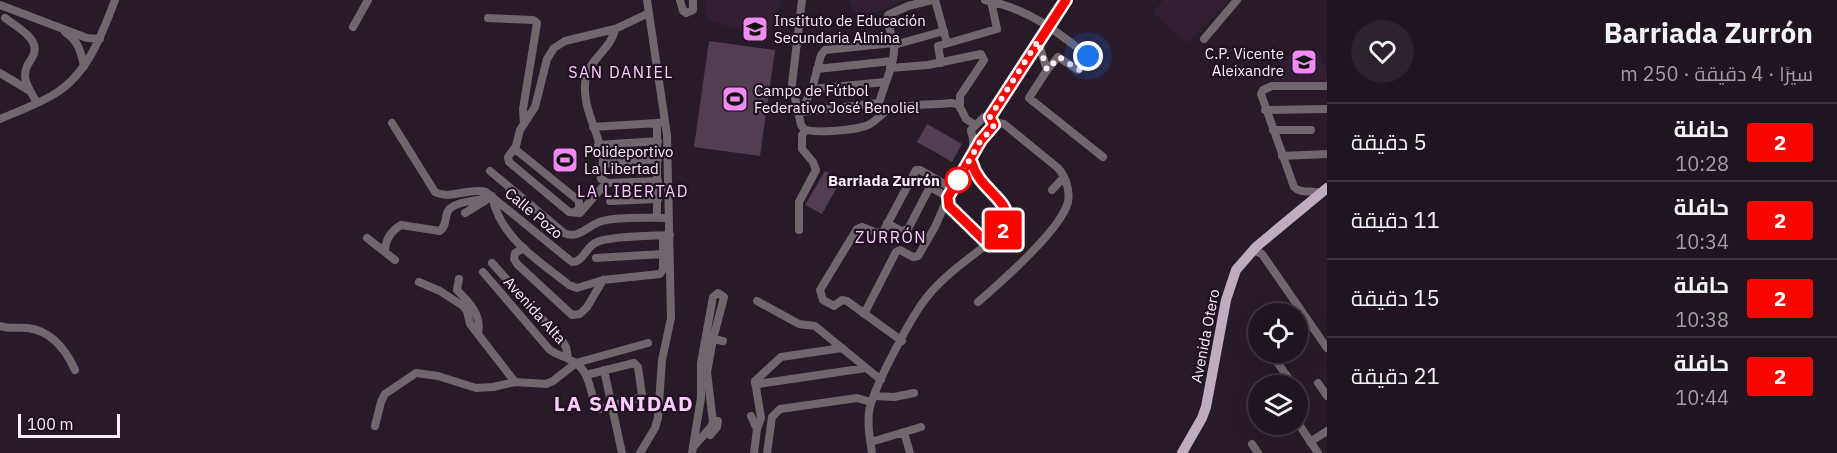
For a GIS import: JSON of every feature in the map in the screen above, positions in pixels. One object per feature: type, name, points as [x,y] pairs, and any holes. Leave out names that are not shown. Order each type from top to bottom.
[{"type":"main road","points":[[1261,257],[1264,240],[1324,191]]},
{"type":"main road","name":"Avenida Otero","points":[[1185,451],[1206,407],[1230,283],[1236,270],[1261,257]]},
{"type":"street","points":[[0,119],[37,103],[64,87],[84,66],[100,39],[115,0]]},
{"type":"street","points":[[353,27],[368,0]]},
{"type":"street","points":[[490,197],[505,229],[569,285],[583,287],[603,280],[660,274],[663,271],[663,254],[669,218],[647,0]]},
{"type":"street","points":[[680,0],[683,11],[686,13],[693,10],[693,0]]},
{"type":"street","points":[[802,0],[792,84],[802,127],[806,130],[862,127],[873,123],[892,109],[952,103],[959,105],[966,119],[975,125]]},
{"type":"street","points":[[881,115],[879,103],[891,64],[894,44],[888,15],[929,0],[944,31],[947,43]]},
{"type":"street","points":[[864,314],[896,252],[902,251],[916,257],[919,255],[971,156],[977,139],[993,128],[992,119],[1038,41],[1066,0]]},
{"type":"street","points":[[1204,39],[1238,0]]},
{"type":"street","points":[[988,1],[1018,10],[1049,25],[1088,56],[1089,59],[1078,70],[1058,57],[1029,98],[1103,157]]},
{"type":"street","points":[[941,63],[937,47],[996,29],[998,26],[988,1]]},
{"type":"street","points":[[0,5],[87,38],[100,39]]},
{"type":"street","points":[[649,13],[615,29],[565,41],[554,48],[547,60],[535,107],[520,130],[515,149],[508,157],[508,161],[565,210],[580,213],[607,183],[658,181]]},
{"type":"street","points":[[5,18],[23,31],[34,44],[34,54],[25,72],[26,81],[37,103]]},
{"type":"street","points":[[488,18],[533,20],[537,23],[523,109],[524,124]]},
{"type":"street","points":[[58,28],[76,43],[84,66]]},
{"type":"street","points":[[607,183],[601,177],[603,164],[586,101],[586,75],[612,39],[615,29]]},
{"type":"street","points":[[800,114],[812,89],[821,54],[829,48],[894,44],[944,31]]},
{"type":"street","points":[[1038,41],[1047,70]]},
{"type":"street","points":[[76,43],[93,50]]},
{"type":"street","points":[[817,69],[941,63],[978,53],[984,57],[983,64],[960,96],[961,109]]},
{"type":"street","points":[[0,73],[31,92]]},
{"type":"street","points":[[812,89],[885,82]]},
{"type":"street","points":[[1324,191],[1296,190],[1261,94],[1267,87],[1326,86]]},
{"type":"street","points":[[800,114],[879,103]]},
{"type":"street","points":[[1265,110],[1327,109]]},
{"type":"street","points":[[977,139],[971,130],[984,117],[1004,124],[1058,168],[1064,177],[1068,193],[1065,210],[1041,241],[1021,263],[978,302]]},
{"type":"street","name":"Calle Pozo","points":[[392,123],[435,192],[443,195],[479,191],[490,197],[572,262],[580,260],[596,242],[666,236]]},
{"type":"street","points":[[593,127],[661,123]]},
{"type":"street","points":[[657,218],[658,141],[661,123]]},
{"type":"street","points":[[799,230],[799,201],[816,170],[813,162],[802,149],[802,135],[806,130]]},
{"type":"street","points":[[1273,130],[1311,130]]},
{"type":"street","points":[[598,145],[658,141]]},
{"type":"street","points":[[515,149],[579,201],[579,208],[574,212]]},
{"type":"street","points":[[1282,156],[1327,154]]},
{"type":"street","points":[[872,453],[868,421],[872,399],[927,297],[952,272],[988,244],[1004,228],[1006,213],[1004,207],[978,178],[971,156]]},
{"type":"street","points":[[603,164],[658,159]]},
{"type":"street","points":[[902,341],[844,300],[836,306],[831,305],[823,300],[820,290],[857,229],[862,227],[880,233],[914,171],[920,170],[932,183],[951,193]]},
{"type":"street","points":[[490,171],[570,236],[579,234],[596,223],[610,220],[669,218]]},
{"type":"street","points":[[1052,190],[1064,177]]},
{"type":"street","points":[[887,223],[901,231],[908,228],[932,183]]},
{"type":"street","points":[[951,193],[949,206],[988,244]]},
{"type":"street","points":[[465,213],[490,197]]},
{"type":"street","points":[[385,252],[388,238],[401,225],[440,231],[444,227],[451,207],[490,197]]},
{"type":"street","points":[[610,201],[658,199]]},
{"type":"street","points":[[640,453],[653,432],[658,418],[662,360],[671,318],[666,236]]},
{"type":"street","points":[[367,238],[395,260]]},
{"type":"street","points":[[524,248],[515,253],[514,259],[517,264],[572,315],[580,315],[587,308],[603,280]]},
{"type":"street","points":[[596,258],[663,254]]},
{"type":"street","points":[[1261,257],[1292,303]]},
{"type":"street","points":[[492,263],[562,341],[568,358]]},
{"type":"street","name":"Avenida Alta","points":[[483,272],[549,349],[556,355],[576,363],[586,375],[597,408],[612,405]]},
{"type":"street","points":[[459,279],[457,290],[469,301],[477,315],[478,334]]},
{"type":"street","points":[[419,282],[440,291],[463,306],[470,324],[515,382]]},
{"type":"street","points":[[718,293],[724,297],[707,372],[713,422],[693,450],[701,398],[704,350],[713,297],[718,293]]},
{"type":"street","points":[[756,301],[798,324],[815,326],[881,380]]},
{"type":"street","points":[[1308,325],[1327,348]]},
{"type":"street","points":[[0,326],[43,331],[63,350],[75,370]]},
{"type":"street","points":[[713,339],[723,341]]},
{"type":"street","points":[[375,426],[385,394],[416,373],[438,376],[476,388],[515,382],[546,384],[576,363],[648,343]]},
{"type":"street","points":[[755,383],[781,357],[842,348]]},
{"type":"street","points":[[586,375],[632,362],[637,366],[643,393],[640,397],[612,405]]},
{"type":"street","points":[[755,383],[866,368]]},
{"type":"street","points":[[604,370],[622,453]]},
{"type":"street","points":[[754,453],[761,418],[755,383]]},
{"type":"street","points":[[1318,383],[1327,396]]},
{"type":"street","points":[[767,453],[772,417],[780,409],[914,393]]},
{"type":"street","points":[[751,416],[757,429]]},
{"type":"street","points":[[700,439],[714,432],[718,421]]},
{"type":"street","points":[[871,442],[921,427]]},
{"type":"street","points":[[1310,442],[1327,431]]},
{"type":"street","points":[[904,432],[910,453]]},
{"type":"street","points":[[1306,435],[1318,453]]},
{"type":"street","points":[[1252,444],[1258,453]]},
{"type":"shaded area","name":"Instituto de Educación Secundaria Almina","points":[[706,0],[782,0],[768,39],[706,19]]},
{"type":"shaded area","points":[[849,0],[905,0],[858,20]]},
{"type":"shaded area","points":[[1163,0],[1230,0],[1187,43],[1153,13]]},
{"type":"shaded area","name":"Campo de Fútbol Federativo José Benoliel","points":[[709,41],[775,50],[760,156],[694,147]]},
{"type":"shaded area","name":"C.P. Vicente Aleixandre","points":[[1318,50],[1327,72],[1327,84],[1275,83],[1273,76],[1293,52]]},
{"type":"shaded area","points":[[927,124],[962,144],[952,162],[917,142]]},
{"type":"shaded area","points":[[825,171],[841,180],[822,214],[805,205]]},
{"type":"bus line","name":"2","points":[[972,163],[978,178],[994,194],[1006,213],[1004,228],[988,244],[949,206],[948,197],[981,140],[993,128],[994,122],[990,117],[1066,0]]},
{"type":"place","name":"Instituto de Educación Secundaria Almina","points":[[755,29]]},
{"type":"place","name":"C.P. Vicente Aleixandre","points":[[1304,62]]},
{"type":"place","name":"Campo de Fútbol Federativo José Benoliel","points":[[735,99]]},
{"type":"place","name":"Polideportivo La Libertad","points":[[565,160]]},
{"type":"place","name":"Barriada Zurrón","points":[[958,180]]},
{"type":"district","name":"SAN DANIEL","points":[[621,72]]},
{"type":"district","name":"LA LIBERTAD","points":[[633,191]]},
{"type":"district","name":"ZURRÓN","points":[[891,237]]},
{"type":"district","name":"LA SANIDAD","points":[[624,403]]},
{"type":"route","points":[[958,180],[981,140],[993,128],[994,122],[990,117],[1038,41],[1047,70],[1059,57],[1079,70],[1088,60],[1088,56]]}]
